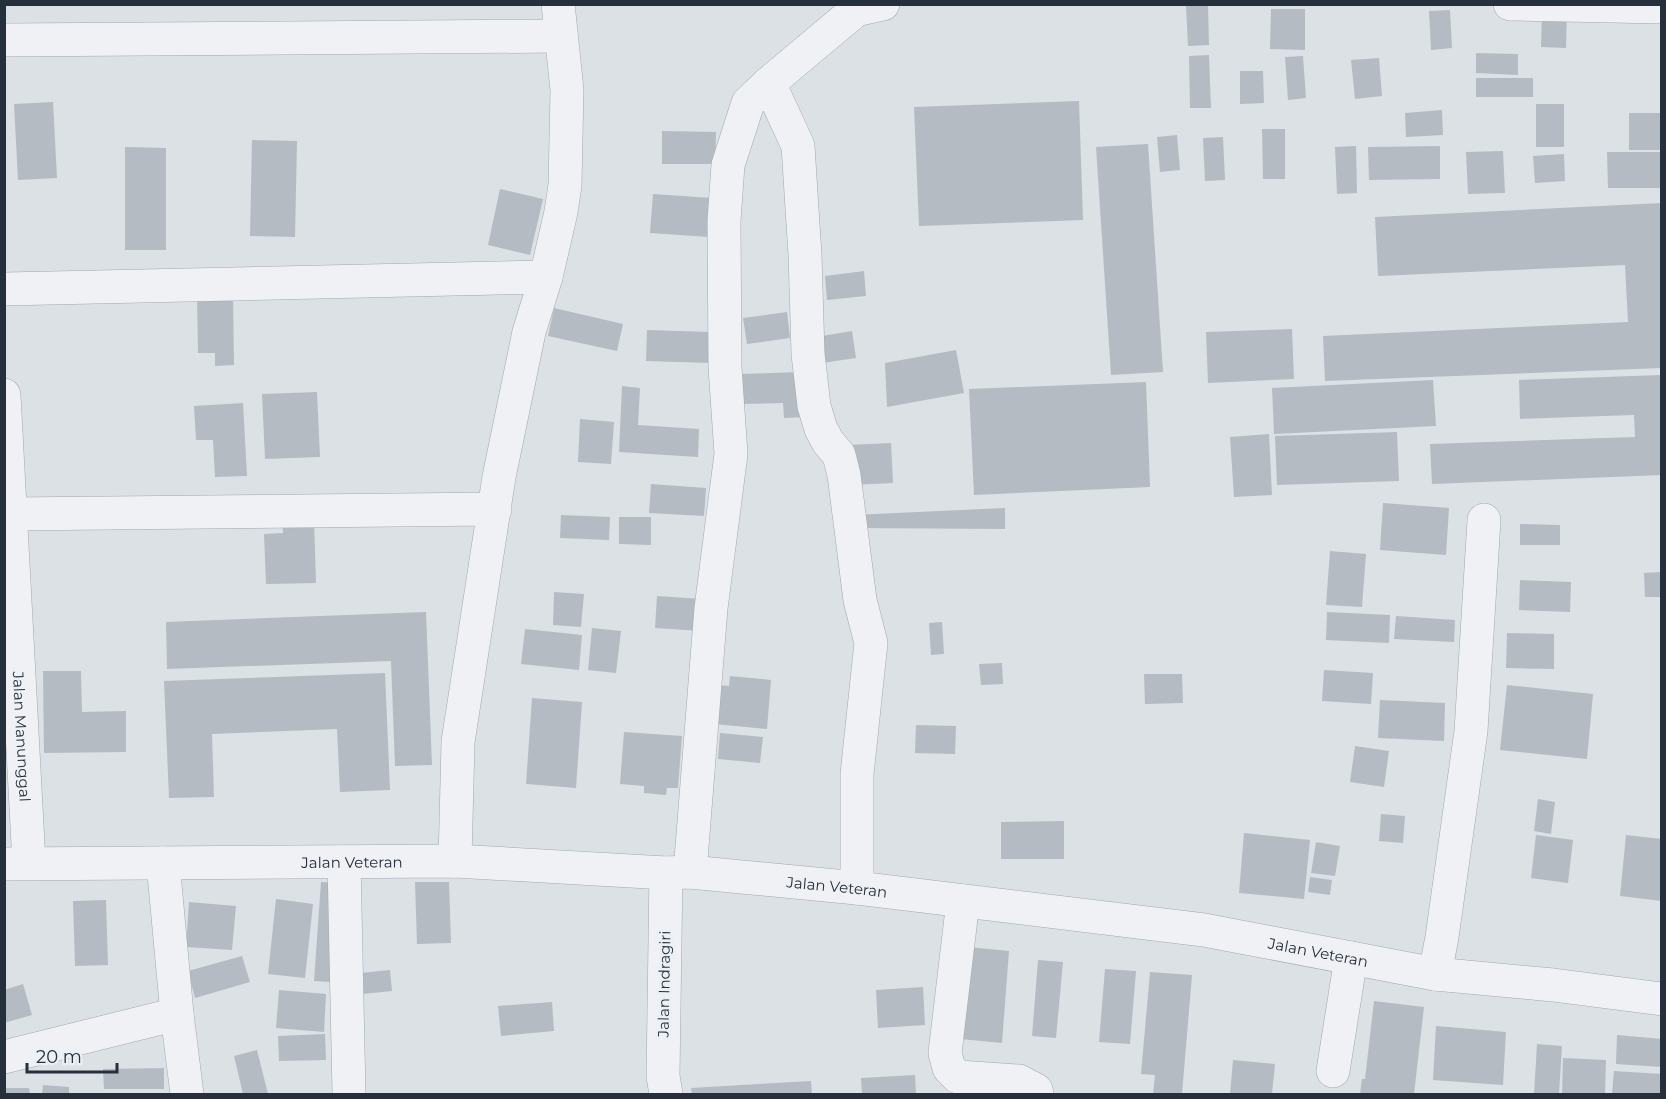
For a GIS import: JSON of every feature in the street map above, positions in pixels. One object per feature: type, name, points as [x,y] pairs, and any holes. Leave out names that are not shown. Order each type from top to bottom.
[{"type":"street","name":"Jalan Indragiri","points":[[666,1095],[663,1076],[678,872],[731,454],[725,367],[724,221],[728,165],[748,103],[856,10],[883,4]]},
{"type":"street","points":[[1510,4],[1662,7]]},
{"type":"street","points":[[4,40],[560,20],[567,90],[565,186],[546,277],[529,332],[495,509],[458,742],[455,861]]},
{"type":"street","points":[[769,83],[798,146],[808,354],[814,406],[828,442],[839,455],[844,475],[860,600],[871,643],[857,774],[858,888]]},
{"type":"street","points":[[5,288],[546,277]]},
{"type":"street","name":"Jalan Manunggal","points":[[4,395],[12,513],[17,863]]},
{"type":"street","points":[[12,513],[495,509]]},
{"type":"street","points":[[1435,974],[1471,731],[1484,520]]},
{"type":"street","name":"Jalan Veteran","points":[[17,863],[455,861],[678,872],[858,888],[1204,930],[1435,974],[1553,985],[1662,999]]},
{"type":"street","points":[[344,862],[349,1095]]},
{"type":"street","points":[[163,864],[187,1095]]},
{"type":"street","points":[[963,900],[945,1053],[949,1068],[958,1077],[1019,1081],[1036,1090],[1037,1095]]},
{"type":"street","points":[[1333,1071],[1352,958]]},
{"type":"street","points":[[4,1057],[177,1014]]},
{"type":"building","points":[[1186,6],[1208,6],[1209,45],[1188,46]]},
{"type":"building","points":[[1271,9],[1305,9],[1305,50],[1270,49]]},
{"type":"building","points":[[1450,10],[1452,48],[1431,50],[1429,11]]},
{"type":"building","points":[[1542,10],[1567,11],[1566,48],[1541,47]]},
{"type":"building","points":[[1476,53],[1518,54],[1518,75],[1476,73]]},
{"type":"building","points":[[1209,55],[1211,108],[1190,108],[1189,56]]},
{"type":"building","points":[[1303,56],[1306,98],[1288,100],[1285,57]]},
{"type":"building","points":[[1379,58],[1382,96],[1355,99],[1351,60]]},
{"type":"building","points":[[1240,71],[1263,71],[1264,103],[1240,104]]},
{"type":"building","points":[[1476,78],[1533,78],[1533,97],[1476,97]]},
{"type":"building","points":[[1079,101],[1083,220],[919,226],[914,107]]},
{"type":"building","points":[[53,102],[57,178],[18,180],[14,104]]},
{"type":"building","points":[[1536,104],[1564,104],[1564,147],[1536,147]]},
{"type":"building","points":[[1442,110],[1443,135],[1406,137],[1405,113]]},
{"type":"building","points":[[1629,113],[1662,113],[1662,150],[1629,150]]},
{"type":"building","points":[[1262,129],[1285,129],[1285,179],[1263,179]]},
{"type":"building","points":[[662,131],[716,132],[715,164],[662,164]]},
{"type":"building","points":[[1177,135],[1180,170],[1160,172],[1157,137]]},
{"type":"building","points":[[1223,137],[1225,180],[1205,181],[1203,138]]},
{"type":"building","points":[[252,140],[297,141],[295,237],[250,236]]},
{"type":"building","points":[[1148,144],[1163,372],[1111,375],[1096,147]]},
{"type":"building","points":[[1356,146],[1357,193],[1337,194],[1335,147]]},
{"type":"building","points":[[1440,146],[1440,179],[1369,180],[1368,147]]},
{"type":"building","points":[[125,147],[166,148],[166,250],[125,250]]},
{"type":"building","points":[[1503,151],[1505,193],[1468,194],[1466,152]]},
{"type":"building","points":[[1607,152],[1662,152],[1662,188],[1608,188]]},
{"type":"building","points":[[1564,154],[1565,181],[1535,183],[1533,156]]},
{"type":"building","points":[[500,189],[543,199],[530,255],[488,245]]},
{"type":"building","points":[[653,194],[712,198],[710,237],[650,233]]},
{"type":"building","points":[[1662,203],[1662,368],[1325,381],[1323,336],[1628,322],[1625,265],[1378,276],[1375,217]]},
{"type":"building","points":[[864,271],[866,296],[827,300],[825,276]]},
{"type":"building","points":[[233,293],[234,365],[215,366],[215,353],[198,353],[197,294]]},
{"type":"building","points":[[554,308],[623,324],[617,351],[548,336]]},
{"type":"building","points":[[787,312],[790,338],[747,344],[743,318]]},
{"type":"building","points":[[1292,329],[1294,379],[1208,383],[1206,332]]},
{"type":"building","points":[[647,330],[711,332],[710,363],[646,361]]},
{"type":"building","points":[[852,331],[856,358],[815,364],[810,338]]},
{"type":"building","points":[[956,350],[964,393],[887,407],[885,363]]},
{"type":"building","points":[[803,372],[806,417],[784,418],[783,403],[743,404],[742,374]]},
{"type":"building","points":[[1662,375],[1662,475],[1432,484],[1430,444],[1635,437],[1634,415],[1520,419],[1519,380]]},
{"type":"building","points":[[1433,380],[1436,426],[1274,434],[1272,388]]},
{"type":"building","points":[[1146,382],[1150,487],[974,495],[969,389]]},
{"type":"building","points":[[622,386],[640,388],[638,425],[699,429],[698,457],[619,452]]},
{"type":"building","points":[[317,392],[320,457],[265,459],[262,394]]},
{"type":"building","points":[[243,403],[247,476],[215,477],[213,440],[196,440],[194,406]]},
{"type":"building","points":[[580,419],[614,422],[611,464],[578,462]]},
{"type":"building","points":[[1397,432],[1399,481],[1277,485],[1275,436]]},
{"type":"building","points":[[1269,434],[1272,495],[1234,497],[1230,437]]},
{"type":"building","points":[[891,443],[893,483],[851,485],[849,445]]},
{"type":"building","points":[[651,484],[706,488],[704,516],[649,513]]},
{"type":"building","points":[[1383,503],[1449,508],[1446,555],[1380,550]]},
{"type":"building","points":[[1005,508],[1005,529],[853,528],[853,515]]},
{"type":"building","points":[[561,515],[610,517],[609,540],[560,538]]},
{"type":"building","points":[[619,517],[651,517],[651,545],[619,544]]},
{"type":"building","points":[[282,520],[314,520],[316,583],[266,584],[264,534],[283,533]]},
{"type":"building","points":[[1520,524],[1560,525],[1560,545],[1520,545]]},
{"type":"building","points":[[1330,551],[1366,554],[1362,607],[1326,605]]},
{"type":"building","points":[[1662,572],[1662,597],[1645,597],[1644,573]]},
{"type":"building","points":[[1520,580],[1571,582],[1570,612],[1519,610]]},
{"type":"building","points":[[554,592],[584,594],[581,627],[553,625]]},
{"type":"building","points":[[657,596],[702,599],[701,631],[655,628]]},
{"type":"building","points":[[426,612],[432,765],[395,766],[391,661],[167,669],[166,622]]},
{"type":"building","points":[[1327,612],[1390,615],[1389,643],[1326,640]]},
{"type":"building","points":[[1396,616],[1455,620],[1454,642],[1394,639]]},
{"type":"building","points":[[942,622],[944,654],[931,655],[929,623]]},
{"type":"building","points":[[592,628],[621,631],[616,673],[588,670]]},
{"type":"building","points":[[525,629],[582,635],[579,670],[521,664]]},
{"type":"building","points":[[1507,633],[1554,634],[1554,669],[1506,668]]},
{"type":"building","points":[[1002,663],[1003,684],[981,685],[979,664]]},
{"type":"building","points":[[1324,670],[1373,673],[1371,704],[1322,701]]},
{"type":"building","points":[[43,671],[81,671],[82,712],[126,711],[126,752],[44,753]]},
{"type":"building","points":[[385,673],[390,790],[340,792],[337,729],[212,734],[214,797],[169,798],[164,681]]},
{"type":"building","points":[[1144,674],[1182,674],[1183,703],[1145,704]]},
{"type":"building","points":[[730,676],[771,680],[767,729],[714,724],[718,685],[729,686]]},
{"type":"building","points":[[1507,685],[1593,694],[1587,759],[1500,750]]},
{"type":"building","points":[[532,698],[582,702],[576,788],[526,784]]},
{"type":"building","points":[[1380,700],[1445,703],[1444,741],[1378,738]]},
{"type":"building","points":[[916,725],[956,726],[955,754],[915,753]]},
{"type":"building","points":[[624,732],[682,736],[678,788],[667,788],[666,795],[644,793],[644,786],[620,784]]},
{"type":"building","points":[[720,733],[763,737],[760,763],[718,759]]},
{"type":"building","points":[[1355,746],[1389,751],[1384,787],[1350,782]]},
{"type":"building","points":[[1538,799],[1555,802],[1551,834],[1534,831]]},
{"type":"building","points":[[1381,814],[1405,816],[1403,843],[1379,841]]},
{"type":"building","points":[[1064,821],[1064,859],[1001,859],[1001,822]]},
{"type":"building","points":[[1244,833],[1310,840],[1304,899],[1239,893]]},
{"type":"building","points":[[1536,835],[1573,840],[1568,883],[1531,878]]},
{"type":"building","points":[[1626,835],[1662,839],[1662,901],[1620,896]]},
{"type":"building","points":[[1316,842],[1340,846],[1335,876],[1311,873]]},
{"type":"building","points":[[1310,877],[1332,880],[1330,895],[1308,892]]},
{"type":"building","points":[[321,882],[338,883],[331,982],[314,981]]},
{"type":"building","points":[[415,882],[449,882],[451,943],[417,944]]},
{"type":"building","points":[[276,899],[313,904],[305,978],[268,974]]},
{"type":"building","points":[[106,900],[108,965],[75,966],[73,901]]},
{"type":"building","points":[[189,902],[236,906],[232,950],[186,947]]},
{"type":"building","points":[[968,947],[1009,951],[1002,1043],[960,1039]]},
{"type":"building","points":[[242,956],[250,982],[195,998],[188,971]]},
{"type":"building","points":[[1038,960],[1063,962],[1056,1038],[1032,1036]]},
{"type":"building","points":[[1105,969],[1136,971],[1130,1044],[1099,1042]]},
{"type":"building","points":[[390,970],[392,991],[353,995],[351,974]]},
{"type":"building","points":[[1150,972],[1192,975],[1182,1094],[1153,1094],[1155,1075],[1141,1074]]},
{"type":"building","points":[[23,984],[32,1015],[4,1023],[4,990]]},
{"type":"building","points":[[923,987],[925,1025],[878,1028],[876,990]]},
{"type":"building","points":[[279,990],[326,994],[324,1032],[276,1028]]},
{"type":"building","points":[[1374,1001],[1424,1007],[1414,1094],[1360,1094],[1362,1079],[1365,1079]]},
{"type":"building","points":[[552,1002],[554,1031],[501,1036],[498,1006]]},
{"type":"building","points":[[1436,1026],[1506,1032],[1503,1085],[1433,1080]]},
{"type":"building","points":[[325,1034],[326,1060],[279,1061],[278,1036]]},
{"type":"building","points":[[1617,1035],[1662,1039],[1662,1067],[1616,1064]]},
{"type":"building","points":[[1537,1044],[1562,1046],[1559,1094],[1534,1094]]},
{"type":"building","points":[[257,1050],[268,1094],[243,1094],[234,1056]]},
{"type":"building","points":[[1563,1058],[1606,1060],[1605,1094],[1562,1094]]},
{"type":"building","points":[[1233,1060],[1275,1064],[1272,1094],[1230,1094]]},
{"type":"building","points":[[164,1068],[164,1089],[104,1089],[103,1069]]},
{"type":"building","points":[[1614,1071],[1662,1074],[1662,1094],[1612,1094]]},
{"type":"building","points":[[915,1075],[916,1094],[862,1094],[861,1078]]},
{"type":"building","points":[[811,1081],[812,1094],[692,1094],[691,1088]]},
{"type":"building","points":[[43,1085],[69,1087],[69,1094],[42,1094]]},
{"type":"building","points":[[4,1088],[29,1088],[30,1094],[4,1094]]}]
